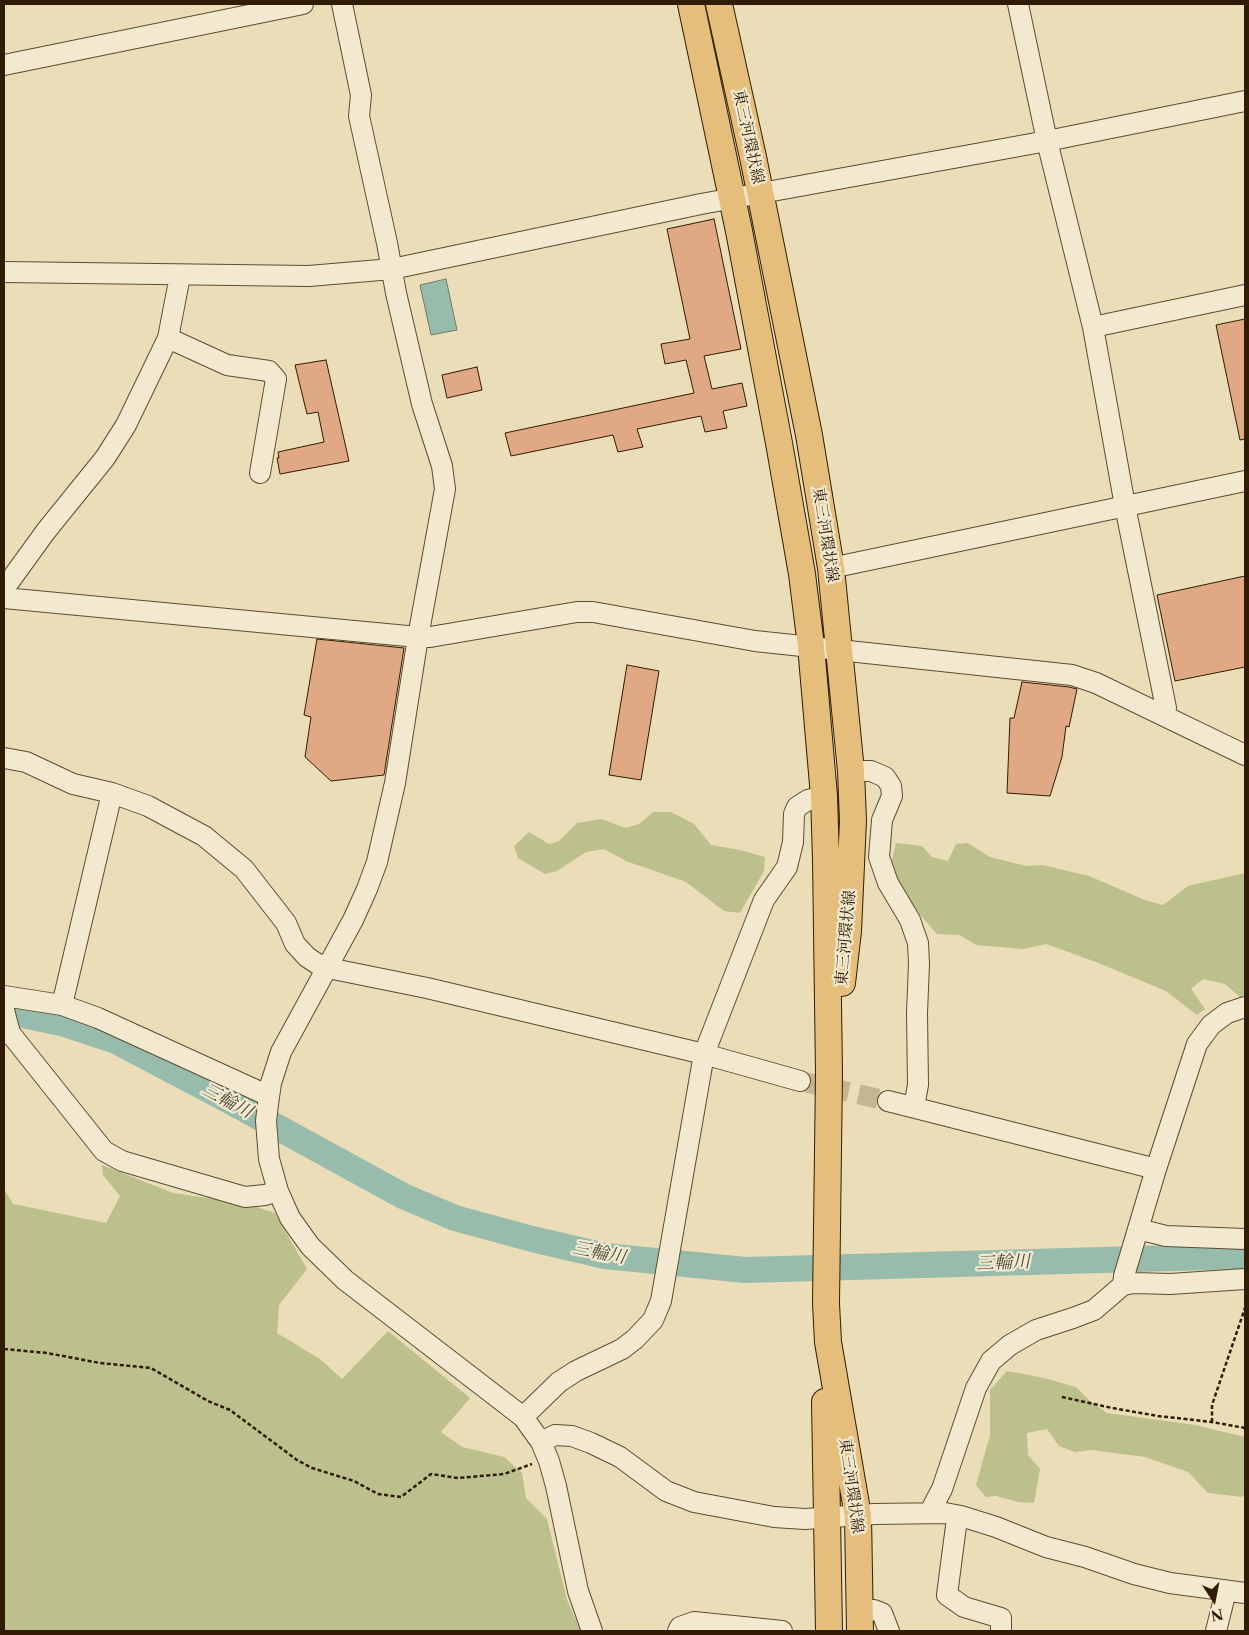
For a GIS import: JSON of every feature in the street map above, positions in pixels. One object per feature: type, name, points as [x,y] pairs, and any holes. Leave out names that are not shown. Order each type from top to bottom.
[{"type":"main road","name":"東三河環状線","points":[[691,4],[739,231],[782,462],[802,574],[810,646],[824,796],[827,914],[829,1073],[826,1304],[828,1342],[858,1516],[860,1621]]},
{"type":"main road","name":"東三河環状線","points":[[719,4],[809,435],[831,568],[840,650],[851,771],[853,821],[848,931],[840,1010],[829,1073]]},
{"type":"main road","name":"東三河環状線","points":[[828,1342],[824,1376],[829,1631]]},
{"type":"street","points":[[4,64],[303,4]]},
{"type":"street","points":[[342,4],[361,94],[359,116],[396,293],[422,404],[442,466],[445,489],[418,637],[395,783],[377,862],[368,889],[328,968],[281,1052],[271,1083],[268,1100],[266,1121],[269,1159],[278,1191],[290,1218],[310,1246],[345,1280],[523,1417],[541,1442],[554,1478],[578,1591],[592,1631]]},
{"type":"street","points":[[1018,4],[1047,141],[1093,327],[1125,506],[1166,708],[1163,716]]},
{"type":"street","points":[[4,272],[309,276],[392,269],[731,199],[1047,141],[1245,101]]},
{"type":"street","points":[[4,589],[116,441],[126,425],[168,338],[179,275]]},
{"type":"street","points":[[1093,327],[1245,294]]},
{"type":"street","points":[[168,338],[227,364],[269,371],[276,379],[260,473]]},
{"type":"street","points":[[831,568],[1245,481]]},
{"type":"street","points":[[4,598],[418,637],[577,612],[594,612],[755,641],[1072,675],[1096,684],[1245,756]]},
{"type":"street","points":[[4,758],[26,762],[73,784],[112,793],[148,806],[204,836],[244,869],[286,923],[295,944],[307,957],[328,968],[428,988],[704,1054],[800,1081]]},
{"type":"street","points":[[851,771],[871,771],[885,777],[891,786],[892,796],[882,820],[880,857],[888,883],[910,920],[918,943],[918,1085],[914,1107]]},
{"type":"street","points":[[62,1005],[112,793]]},
{"type":"street","points":[[523,1417],[559,1382],[576,1371],[622,1349],[635,1339],[653,1320],[661,1301],[672,1245],[704,1054],[764,900],[787,867],[793,842],[794,814],[797,807],[808,800],[824,796]]},
{"type":"street","points":[[4,996],[62,1005],[98,1018],[268,1100]]},
{"type":"street","points":[[931,1513],[946,1480],[976,1388],[991,1361],[1010,1345],[1036,1330],[1094,1310],[1124,1281],[1156,1169],[1197,1044],[1211,1025],[1227,1013],[1245,1008]]},
{"type":"street","points":[[6,1026],[104,1151],[122,1161],[245,1197],[265,1195],[278,1191]]},
{"type":"street","points":[[888,1101],[1156,1169]]},
{"type":"street","points":[[1136,1234],[1245,1239]]},
{"type":"street","points":[[1124,1281],[1170,1284],[1245,1279]]},
{"type":"street","points":[[541,1442],[555,1435],[572,1436],[591,1443],[620,1457],[666,1491],[694,1502],[774,1517],[805,1519],[931,1513],[961,1516],[996,1527],[1046,1548],[1085,1557],[1134,1574],[1170,1583],[1236,1592],[1216,1631]]},
{"type":"street","points":[[961,1516],[956,1526],[947,1594],[964,1607],[1001,1618],[1001,1631]]},
{"type":"street","points":[[860,1621],[874,1610],[882,1613],[889,1631]]},
{"type":"street","points":[[678,1631],[680,1627],[694,1622],[782,1631]]},
{"type":"path","points":[[1212,1422],[1212,1405],[1245,1308]]},
{"type":"path","points":[[4,1349],[47,1353],[100,1363],[151,1368],[208,1401],[230,1410],[297,1460],[312,1468],[354,1481],[378,1494],[401,1497],[431,1474],[458,1478],[504,1474],[532,1463],[541,1442]]},
{"type":"path","points":[[1062,1397],[1149,1415],[1212,1422],[1245,1428]]},
{"type":"green space","points":[[653,812],[671,812],[694,824],[711,845],[765,857],[764,871],[740,913],[724,911],[686,882],[626,861],[604,849],[586,852],[557,871],[545,874],[518,858],[514,846],[529,832],[549,844],[559,841],[577,823],[601,819],[626,828],[639,824]]},
{"type":"green space","points":[[896,843],[922,846],[932,857],[948,861],[956,844],[968,843],[990,857],[1026,866],[1042,865],[1089,876],[1145,900],[1163,905],[1188,886],[1245,873],[1245,997],[1240,997],[1225,984],[1203,979],[1191,989],[1205,1009],[1197,1015],[1166,991],[1046,944],[1023,949],[976,945],[960,935],[937,934],[921,916],[901,887],[891,864]]},
{"type":"green space","points":[[102,1165],[173,1193],[244,1203],[275,1213],[307,1269],[279,1305],[277,1333],[320,1359],[342,1379],[388,1331],[470,1398],[441,1432],[462,1447],[504,1457],[522,1473],[526,1498],[547,1519],[567,1600],[581,1631],[4,1631],[4,1189],[13,1204],[106,1223],[120,1196],[103,1175]]},
{"type":"green space","points":[[1007,1371],[1044,1378],[1076,1387],[1089,1400],[1107,1413],[1195,1425],[1245,1437],[1245,1493],[1242,1497],[1208,1493],[1188,1472],[1145,1457],[1091,1450],[1075,1452],[1059,1446],[1047,1429],[1027,1433],[1028,1455],[1040,1469],[1034,1503],[1018,1502],[996,1496],[986,1497],[976,1485],[990,1435],[990,1390]]},
{"type":"shaded area","points":[[446,279],[457,330],[431,335],[420,285]]},
{"type":"building","points":[[714,219],[741,349],[704,356],[712,389],[742,383],[747,406],[723,411],[727,428],[705,432],[701,416],[637,429],[643,447],[618,452],[613,435],[511,456],[505,433],[694,393],[686,360],[665,364],[661,344],[690,339],[667,229]]},
{"type":"building","points":[[1245,319],[1245,439],[1240,440],[1216,325]]},
{"type":"building","points":[[326,360],[349,461],[280,474],[277,458],[279,458],[278,452],[324,442],[318,412],[307,414],[295,365]]},
{"type":"building","points":[[477,367],[482,390],[447,398],[442,375]]},
{"type":"building","points":[[1245,576],[1245,667],[1175,681],[1157,595]]},
{"type":"building","points":[[317,639],[404,648],[384,775],[331,781],[305,757],[311,717],[304,715]]},
{"type":"building","points":[[627,665],[659,671],[641,780],[609,775]]},
{"type":"building","points":[[1022,682],[1077,689],[1069,727],[1066,726],[1062,757],[1050,796],[1007,793],[1010,718],[1014,718]]},
{"type":"waterway","name":"三輪川","points":[[4,1011],[61,1023],[116,1041],[403,1196],[455,1218],[605,1256],[745,1270],[1245,1256]]},
{"type":"tunnel","points":[[800,1081],[888,1101]]}]
